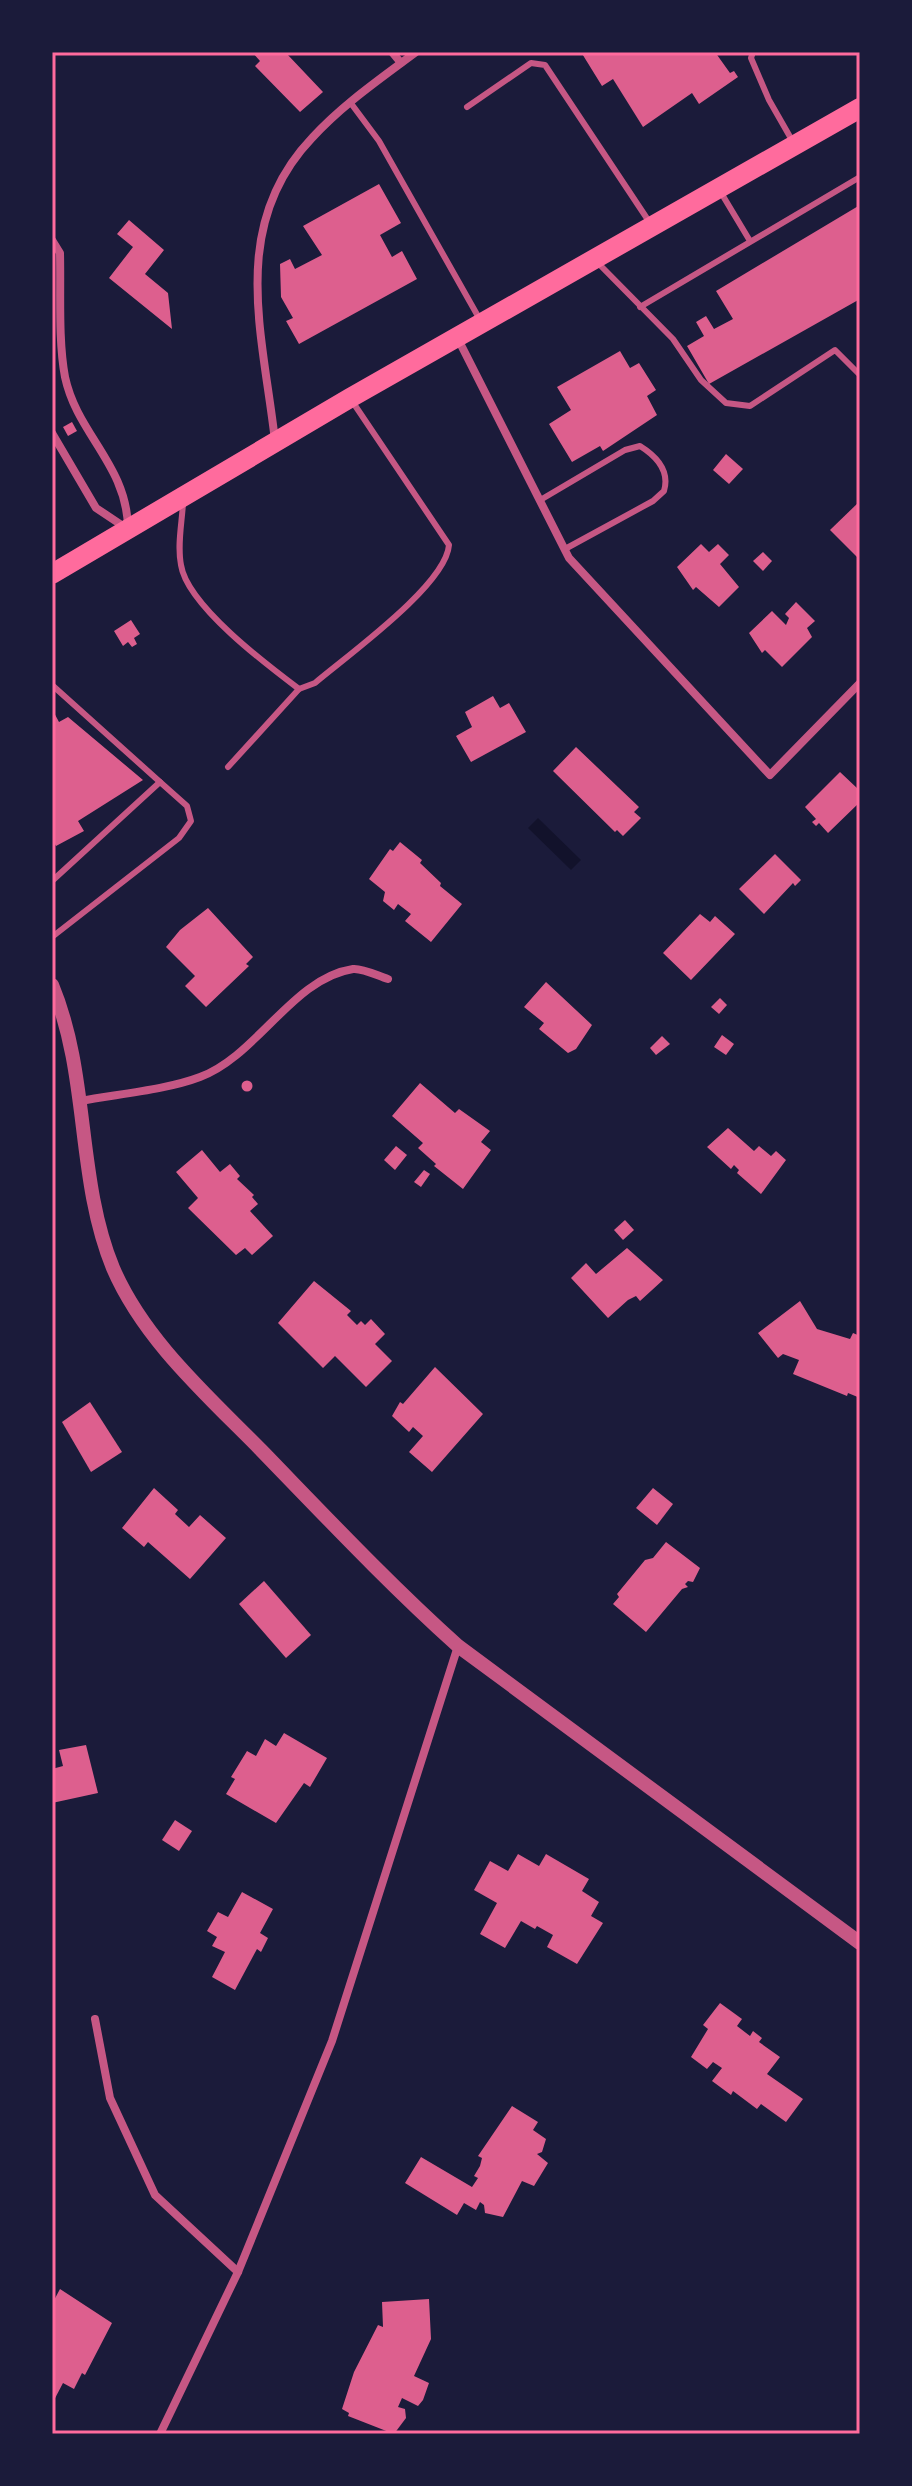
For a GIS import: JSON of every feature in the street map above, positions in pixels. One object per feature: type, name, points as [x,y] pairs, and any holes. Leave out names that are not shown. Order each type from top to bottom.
[{"type":"main road","points":[[52,574],[350,398],[860,108]]},
{"type":"street","points":[[392,52],[401,63]]},
{"type":"street","points":[[275,442],[257,288],[262,226],[275,187],[298,153],[350,102],[416,52]]},
{"type":"street","points":[[52,240],[60,253],[65,377],[81,413],[119,479],[128,505],[128,529]]},
{"type":"street","points":[[458,338],[542,499],[569,558],[770,775],[860,683]]},
{"type":"street","points":[[52,433],[96,508],[128,529]]},
{"type":"street","points":[[80,1101],[200,1078],[240,1056],[269,1025],[322,981],[355,968],[388,979]]},
{"type":"street","points":[[52,985],[69,1033],[96,1218],[114,1269],[141,1319],[193,1381],[397,1591],[458,1646],[860,1943]]},
{"type":"street","points":[[160,2434],[238,2272],[332,2041],[458,1646]]},
{"type":"street","points":[[95,2019],[110,2098],[155,2195],[238,2272]]},
{"type":"lane","points":[[753,52],[751,58],[769,100],[795,145]]},
{"type":"lane","points":[[467,107],[531,63],[545,65],[652,226]]},
{"type":"lane","points":[[350,102],[379,141],[483,324]]},
{"type":"lane","points":[[640,307],[860,177]]},
{"type":"lane","points":[[718,188],[750,241]]},
{"type":"lane","points":[[593,259],[673,339],[701,380],[726,403],[750,406],[835,350],[860,375]]},
{"type":"lane","points":[[228,767],[299,689],[315,683],[409,604],[448,560],[449,545],[350,398]]},
{"type":"lane","points":[[542,499],[625,450],[640,446],[650,452],[665,473],[664,491],[653,501],[565,549]]},
{"type":"lane","points":[[184,496],[180,556],[189,587],[235,637],[299,689]]},
{"type":"lane","points":[[52,685],[187,806],[191,821],[179,838],[52,937]]},
{"type":"lane","points":[[52,881],[160,782]]},
{"type":"shaded area","points":[[538,818],[581,860],[571,870],[528,828]]},
{"type":"building","points":[[252,52],[289,52],[287,54],[323,92],[300,112],[255,66],[260,61]]},
{"type":"building","points":[[581,52],[715,52],[730,73],[734,71],[738,77],[699,104],[692,93],[643,127],[613,79],[602,86]]},
{"type":"building","points":[[379,184],[401,223],[380,235],[392,257],[402,251],[417,279],[299,344],[286,321],[293,318],[281,297],[280,264],[290,259],[295,269],[322,255],[303,226]]},
{"type":"building","points":[[860,205],[860,299],[709,384],[687,346],[704,336],[696,322],[706,316],[714,329],[733,319],[716,291]]},
{"type":"building","points":[[129,220],[164,250],[145,274],[168,293],[172,329],[109,278],[133,247],[117,234]]},
{"type":"building","points":[[620,351],[630,368],[639,363],[656,390],[647,396],[657,415],[603,451],[600,446],[572,462],[549,424],[571,410],[557,387]]},
{"type":"building","points":[[72,422],[77,431],[68,436],[63,427]]},
{"type":"building","points":[[726,454],[743,469],[729,484],[713,470]]},
{"type":"building","points":[[860,501],[860,555],[857,557],[830,530]]},
{"type":"building","points":[[701,544],[709,552],[718,544],[729,555],[720,564],[739,587],[719,607],[696,587],[693,590],[677,567]]},
{"type":"building","points":[[763,552],[772,561],[763,571],[753,561]]},
{"type":"building","points":[[796,602],[815,621],[807,628],[812,637],[782,667],[765,650],[762,653],[749,633],[772,611],[786,625],[789,618],[785,614]]},
{"type":"building","points":[[131,620],[140,634],[134,638],[137,644],[132,647],[128,642],[123,646],[114,631]]},
{"type":"building","points":[[493,696],[500,708],[509,703],[526,732],[471,762],[456,736],[472,727],[465,712]]},
{"type":"building","points":[[52,709],[59,722],[68,717],[143,780],[78,821],[84,831],[56,846],[52,839]]},
{"type":"building","points":[[576,747],[639,807],[634,812],[641,818],[623,836],[617,830],[615,832],[553,771]]},
{"type":"building","points":[[840,772],[858,789],[860,802],[828,833],[819,823],[816,826],[812,822],[816,819],[805,807]]},
{"type":"building","points":[[400,842],[422,860],[420,863],[441,883],[440,886],[462,904],[431,942],[405,921],[411,914],[398,904],[394,910],[383,901],[385,892],[369,879],[390,849],[393,851]]},
{"type":"building","points":[[775,854],[801,880],[795,886],[793,883],[764,914],[739,889]]},
{"type":"building","points":[[208,908],[253,957],[246,964],[249,966],[206,1007],[185,986],[195,976],[166,947],[180,930]]},
{"type":"building","points":[[700,914],[710,922],[715,916],[735,934],[691,980],[663,953]]},
{"type":"building","points":[[546,982],[592,1025],[576,1049],[568,1053],[539,1029],[544,1023],[524,1007]]},
{"type":"building","points":[[720,998],[727,1005],[719,1014],[711,1007]]},
{"type":"building","points":[[722,1035],[734,1044],[726,1055],[714,1047]]},
{"type":"building","points":[[662,1036],[670,1044],[656,1055],[650,1048]]},
{"type":"building","points":[[247,1080],[253,1086],[247,1092],[241,1086]]},
{"type":"building","points":[[420,1083],[455,1113],[459,1109],[490,1131],[481,1142],[491,1150],[463,1189],[434,1166],[436,1164],[418,1148],[423,1143],[392,1116]]},
{"type":"building","points":[[728,1128],[754,1151],[759,1146],[771,1156],[776,1151],[786,1160],[761,1194],[737,1173],[739,1170],[734,1165],[731,1169],[707,1147]]},
{"type":"building","points":[[396,1146],[407,1155],[395,1170],[384,1160]]},
{"type":"building","points":[[202,1150],[220,1172],[230,1164],[240,1176],[237,1179],[254,1195],[252,1197],[258,1204],[250,1211],[273,1236],[252,1255],[245,1248],[236,1255],[188,1208],[198,1198],[176,1172]]},
{"type":"building","points":[[424,1170],[430,1174],[421,1187],[414,1182]]},
{"type":"building","points":[[625,1220],[634,1230],[623,1240],[614,1230]]},
{"type":"building","points":[[627,1248],[663,1280],[640,1301],[636,1296],[628,1300],[608,1318],[571,1278],[586,1263],[596,1274]]},
{"type":"building","points":[[314,1281],[351,1311],[347,1315],[357,1325],[361,1321],[365,1325],[371,1319],[385,1334],[375,1344],[392,1361],[366,1387],[335,1356],[323,1368],[278,1323]]},
{"type":"building","points":[[800,1301],[817,1329],[850,1339],[853,1333],[860,1336],[860,1398],[848,1393],[847,1396],[793,1374],[799,1360],[783,1354],[778,1358],[758,1333]]},
{"type":"building","points":[[435,1367],[483,1414],[432,1472],[409,1452],[423,1436],[413,1427],[409,1432],[392,1416],[400,1402],[403,1404]]},
{"type":"building","points":[[90,1402],[122,1452],[91,1472],[62,1422]]},
{"type":"building","points":[[154,1488],[178,1510],[175,1514],[189,1527],[200,1515],[226,1538],[190,1579],[148,1542],[144,1547],[122,1528]]},
{"type":"building","points":[[653,1488],[673,1504],[657,1525],[636,1508]]},
{"type":"building","points":[[666,1542],[700,1568],[693,1582],[685,1584],[688,1587],[682,1589],[646,1632],[613,1604],[619,1597],[617,1594],[645,1560],[653,1558]]},
{"type":"building","points":[[264,1581],[311,1635],[286,1658],[239,1604]]},
{"type":"building","points":[[284,1733],[327,1758],[310,1787],[304,1783],[276,1823],[226,1794],[235,1779],[231,1777],[247,1751],[256,1756],[265,1739],[276,1746]]},
{"type":"building","points":[[86,1745],[98,1793],[52,1803],[52,1769],[63,1766],[59,1750]]},
{"type":"building","points":[[175,1820],[192,1831],[179,1851],[162,1840]]},
{"type":"building","points":[[518,1854],[539,1866],[546,1854],[589,1879],[582,1891],[599,1902],[591,1916],[603,1923],[577,1964],[547,1947],[553,1935],[521,1921],[505,1948],[480,1934],[497,1903],[474,1890],[490,1861],[508,1871]]},
{"type":"building","points":[[242,1892],[273,1909],[260,1933],[268,1938],[261,1952],[257,1949],[235,1990],[212,1977],[225,1952],[212,1946],[217,1937],[207,1931],[218,1912],[228,1917]]},
{"type":"building","points":[[720,2003],[742,2019],[737,2026],[750,2036],[753,2031],[762,2038],[759,2042],[780,2057],[767,2074],[803,2099],[786,2122],[761,2104],[757,2109],[733,2091],[731,2095],[712,2081],[722,2068],[713,2062],[707,2069],[691,2057],[708,2029],[703,2025]]},
{"type":"building","points":[[512,2106],[538,2122],[533,2130],[546,2139],[542,2152],[537,2154],[548,2163],[534,2186],[522,2181],[503,2217],[485,2213],[484,2205],[480,2202],[476,2210],[464,2203],[457,2215],[405,2183],[421,2157],[472,2187],[478,2178],[474,2176],[482,2158],[478,2156]]},
{"type":"building","points":[[60,2289],[112,2323],[85,2375],[82,2373],[74,2389],[63,2383],[52,2404],[52,2304]]},
{"type":"building","points":[[429,2299],[431,2339],[414,2376],[429,2383],[423,2400],[418,2406],[402,2398],[398,2407],[405,2409],[406,2418],[394,2434],[348,2416],[349,2413],[342,2409],[354,2372],[378,2325],[383,2327],[382,2302]]}]
